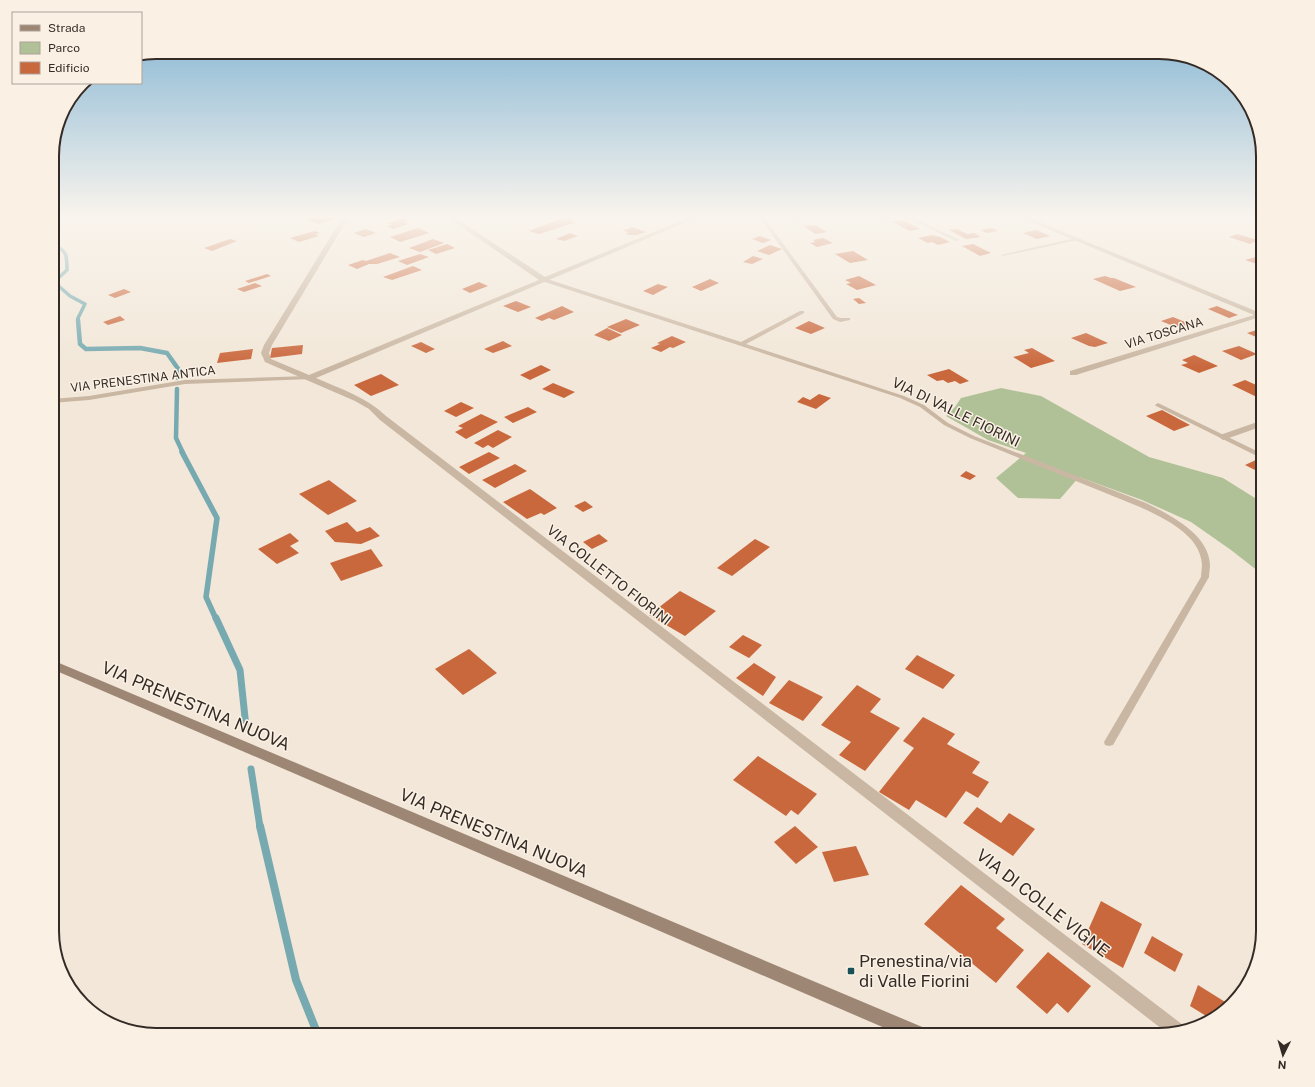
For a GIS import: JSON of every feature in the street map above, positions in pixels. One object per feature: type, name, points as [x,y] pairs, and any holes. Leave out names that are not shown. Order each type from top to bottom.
[{"type":"main road","name":"VIA PRENESTINA NUOVA","points":[[59,667],[906,1028]]},
{"type":"street","name":"VIA COLLETTO FIORINI","points":[[317,266],[266,351],[266,356],[269,361],[358,399],[372,407],[389,423],[885,805]]},
{"type":"street","points":[[522,266],[544,280]]},
{"type":"street","points":[[310,378],[578,266]]},
{"type":"street","points":[[1141,266],[1256,313]]},
{"type":"street","name":"VIA TOSCANA","points":[[1073,373],[1256,317]]},
{"type":"street","points":[[1223,437],[1256,425]]},
{"type":"street","name":"VIA DI COLLE VIGNE","points":[[885,805],[1172,1027]]},
{"type":"lane","points":[[797,266],[835,318],[840,320],[848,319]]},
{"type":"lane","name":"VIA DI VALLE FIORINI","points":[[544,280],[902,397],[922,406],[953,428],[1018,456],[1149,508],[1173,520],[1189,533],[1200,547],[1204,556],[1206,563],[1205,577],[1109,742]]},
{"type":"lane","points":[[742,344],[802,312]]},
{"type":"lane","name":"VIA PRENESTINA ANTICA","points":[[59,400],[89,398],[193,382],[310,378]]},
{"type":"lane","points":[[1158,405],[1256,454]]},
{"type":"green space","points":[[1001,388],[1041,396],[1149,457],[1223,478],[1256,499],[1256,570],[1191,522],[1142,500],[1079,477],[1060,499],[1018,498],[996,478],[1026,453],[988,440],[946,416],[961,398]]},
{"type":"building","points":[[350,266],[365,266],[357,269]]},
{"type":"building","points":[[413,266],[422,270],[392,280],[383,277]]},
{"type":"building","points":[[267,274],[271,276],[249,283],[245,281]]},
{"type":"building","points":[[859,276],[876,285],[857,290],[846,284],[851,283],[845,280]]},
{"type":"building","points":[[1105,276],[1136,287],[1120,291],[1093,279]]},
{"type":"building","points":[[710,279],[719,283],[701,291],[692,287]]},
{"type":"building","points":[[479,282],[488,286],[470,293],[462,289]]},
{"type":"building","points":[[255,283],[262,286],[244,292],[237,289]]},
{"type":"building","points":[[658,284],[668,287],[653,295],[643,291]]},
{"type":"building","points":[[124,289],[131,292],[115,298],[108,295]]},
{"type":"building","points":[[859,298],[866,303],[859,304],[853,299]]},
{"type":"building","points":[[516,301],[531,307],[518,312],[503,306]]},
{"type":"building","points":[[562,306],[574,312],[554,320],[549,318],[542,321],[535,318]]},
{"type":"building","points":[[1217,306],[1238,315],[1229,318],[1208,309]]},
{"type":"building","points":[[120,316],[125,320],[108,325],[103,322]]},
{"type":"building","points":[[1173,317],[1190,324],[1178,328],[1161,321]]},
{"type":"building","points":[[626,319],[640,325],[621,333],[607,327]]},
{"type":"building","points":[[809,321],[825,328],[811,334],[795,328]]},
{"type":"building","points":[[607,328],[622,335],[609,341],[594,335]]},
{"type":"building","points":[[1256,330],[1256,337],[1247,333]]},
{"type":"building","points":[[1086,333],[1108,343],[1095,347],[1071,338]]},
{"type":"building","points":[[672,336],[686,342],[673,348],[670,347],[661,352],[651,348],[660,344],[657,343]]},
{"type":"building","points":[[503,341],[512,346],[493,353],[484,349]]},
{"type":"building","points":[[421,342],[435,349],[426,353],[411,346]]},
{"type":"building","points":[[303,345],[302,354],[270,358],[272,348]]},
{"type":"building","points":[[1239,346],[1256,354],[1241,360],[1222,351]]},
{"type":"building","points":[[1032,348],[1055,361],[1031,368],[1013,357],[1029,353],[1024,350]]},
{"type":"building","points":[[253,349],[251,359],[217,363],[220,353]]},
{"type":"building","points":[[1194,355],[1218,366],[1199,373],[1181,365],[1188,363],[1182,360]]},
{"type":"building","points":[[541,365],[551,370],[530,380],[520,375]]},
{"type":"building","points":[[949,369],[969,381],[960,384],[955,381],[948,383],[943,380],[937,381],[927,375]]},
{"type":"building","points":[[381,374],[399,385],[371,396],[354,385]]},
{"type":"building","points":[[1245,380],[1256,385],[1256,397],[1232,385]]},
{"type":"building","points":[[553,383],[575,392],[564,398],[542,389]]},
{"type":"building","points":[[819,394],[831,398],[816,409],[797,402],[803,397],[810,400]]},
{"type":"building","points":[[461,402],[474,408],[456,417],[444,411]]},
{"type":"building","points":[[528,407],[537,412],[513,423],[504,417]]},
{"type":"building","points":[[1162,410],[1190,425],[1174,431],[1146,416]]},
{"type":"building","points":[[481,414],[498,422],[466,439],[455,432],[463,428],[458,426]]},
{"type":"building","points":[[498,430],[512,437],[493,448],[488,445],[483,448],[474,443]]},
{"type":"building","points":[[489,452],[500,458],[469,474],[459,467]]},
{"type":"building","points":[[1256,460],[1256,470],[1245,465]]},
{"type":"building","points":[[515,464],[527,471],[495,488],[482,480]]},
{"type":"building","points":[[966,471],[976,476],[970,480],[960,476]]},
{"type":"building","points":[[329,480],[357,501],[328,515],[299,494]]},
{"type":"building","points":[[530,489],[557,508],[544,515],[541,513],[527,519],[503,502]]},
{"type":"building","points":[[585,501],[593,507],[583,512],[574,506]]},
{"type":"building","points":[[347,522],[357,532],[370,527],[380,536],[361,544],[335,542],[325,531]]},
{"type":"building","points":[[290,533],[299,541],[290,546],[299,553],[277,564],[258,549]]},
{"type":"building","points":[[599,534],[608,541],[592,549],[583,542]]},
{"type":"building","points":[[755,539],[770,547],[732,576],[717,568]]},
{"type":"building","points":[[371,549],[383,566],[341,581],[330,563]]},
{"type":"building","points":[[680,591],[716,611],[685,636],[649,615]]},
{"type":"building","points":[[743,635],[762,645],[749,658],[729,647]]},
{"type":"building","points":[[469,649],[497,673],[463,695],[435,669]]},
{"type":"building","points":[[917,655],[955,675],[943,689],[905,669]]},
{"type":"building","points":[[754,663],[776,677],[763,696],[736,678]]},
{"type":"building","points":[[789,680],[823,697],[803,721],[769,703]]},
{"type":"building","points":[[857,685],[881,699],[870,712],[900,728],[865,771],[839,755],[851,742],[821,725]]},
{"type":"building","points":[[923,717],[955,734],[947,744],[980,762],[972,773],[989,782],[978,798],[966,791],[946,818],[916,800],[909,810],[879,792],[914,748],[903,741]]},
{"type":"building","points":[[758,756],[817,794],[798,815],[791,810],[786,816],[733,780]]},
{"type":"building","points":[[977,807],[1001,823],[1009,813],[1035,829],[1013,856],[963,823]]},
{"type":"building","points":[[795,826],[818,847],[796,864],[774,842]]},
{"type":"building","points":[[856,846],[869,875],[834,882],[822,852]]},
{"type":"building","points":[[961,885],[1005,919],[996,928],[1024,950],[996,983],[924,924]]},
{"type":"building","points":[[1101,901],[1142,924],[1123,968],[1082,944]]},
{"type":"building","points":[[1152,936],[1183,954],[1175,972],[1144,953]]},
{"type":"building","points":[[1048,952],[1091,986],[1068,1013],[1057,1003],[1047,1014],[1016,987]]},
{"type":"building","points":[[1198,985],[1225,1002],[1206,1016],[1190,1006]]},
{"type":"waterway","points":[[59,277],[67,270],[67,266]]},
{"type":"waterway","points":[[59,286],[70,296],[85,304],[78,320]]},
{"type":"waterway","points":[[78,320],[80,344],[86,349],[140,348],[167,353],[179,370],[178,378]]},
{"type":"waterway","points":[[177,389],[176,438],[183,453]]},
{"type":"waterway","points":[[182,452],[217,518],[206,597],[216,619]]},
{"type":"waterway","points":[[216,618],[240,670],[246,727]]},
{"type":"waterway","points":[[251,769],[260,827]]},
{"type":"waterway","points":[[260,826],[296,980],[315,1028]]},
{"type":"place","name":"Prenestina/via di Valle Fiorini","points":[[851,971]]}]
